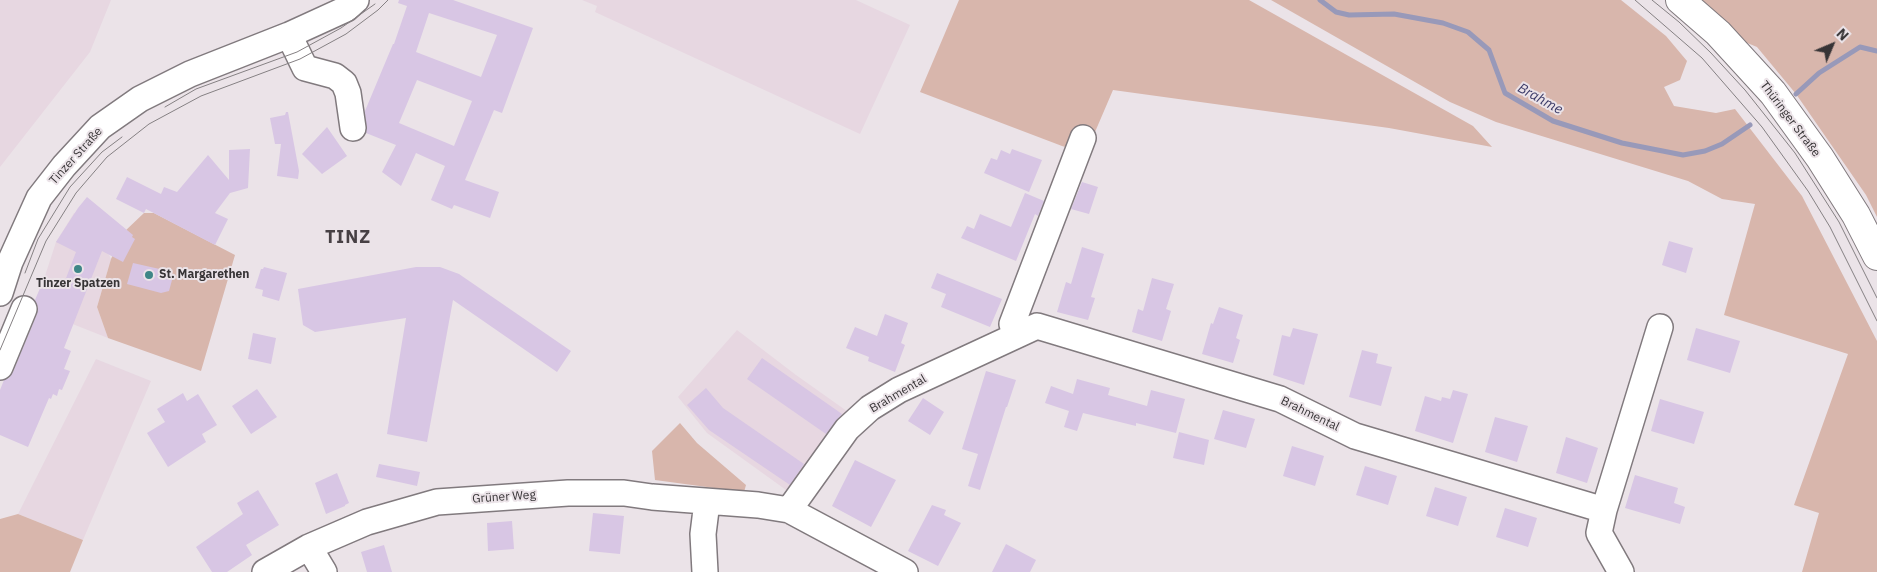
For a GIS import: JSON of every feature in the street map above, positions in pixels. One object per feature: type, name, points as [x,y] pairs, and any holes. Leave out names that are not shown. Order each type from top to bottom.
[{"type":"main road","name":"Thüringer Straße","points":[[1680,0],[1718,33],[1773,92],[1820,158],[1856,215],[1877,256]]},
{"type":"street","name":"Tinzer Straße","points":[[0,293],[10,262],[39,198],[64,166],[100,127],[148,94],[190,74],[289,35],[346,9],[356,0]]},
{"type":"street","points":[[289,35],[305,68],[335,76],[344,83],[348,92],[353,128]]},
{"type":"street","points":[[1015,335],[1012,324],[1083,138]]},
{"type":"street","points":[[0,366],[24,309]]},
{"type":"street","name":"Brahmental","points":[[790,510],[847,429],[870,408],[899,390],[1036,326],[1280,399],[1354,436],[1604,510]]},
{"type":"street","points":[[1621,572],[1599,533],[1604,510],[1660,327]]},
{"type":"street","name":"Grüner Weg","points":[[265,572],[309,547],[367,522],[436,502],[558,493],[624,493],[707,502],[758,505],[790,510],[906,572]]},
{"type":"street","points":[[705,572],[702,534],[707,502]]},
{"type":"street","points":[[309,547],[324,572]]},
{"type":"shaded area","points":[[0,0],[111,0],[90,52],[0,167]]},
{"type":"shaded area","points":[[582,0],[856,0],[910,25],[860,134],[595,12],[597,6]]},
{"type":"shaded area","points":[[959,0],[1249,0],[1473,126],[1492,147],[1389,128],[1113,90],[1086,153],[1062,146],[920,92]]},
{"type":"shaded area","points":[[1271,0],[1621,0],[1666,36],[1687,61],[1680,80],[1664,87],[1674,106],[1716,113],[1735,109],[1802,196],[1877,341],[1877,572],[1802,572],[1819,513],[1794,505],[1848,354],[1724,315],[1755,204],[1722,199],[1688,181],[1496,122],[1450,102]]},
{"type":"shaded area","points":[[1697,0],[1877,0],[1877,217],[1866,195],[1796,94],[1757,47],[1740,40]]},
{"type":"shaded area","name":"Tinzer Spatzen","points":[[74,213],[91,224],[111,259],[97,307],[108,338],[32,308],[56,242]]},
{"type":"shaded area","points":[[144,213],[154,213],[235,255],[201,371],[108,338],[97,307],[111,259],[124,232]]},
{"type":"shaded area","points":[[737,330],[851,414],[793,495],[707,433],[678,397]]},
{"type":"shaded area","points":[[96,359],[151,381],[83,540],[18,514]]},
{"type":"shaded area","points":[[680,423],[697,443],[746,485],[744,492],[655,480],[652,451]]},
{"type":"shaded area","points":[[18,514],[83,540],[70,572],[0,572],[0,519]]},
{"type":"building","points":[[399,0],[453,0],[533,28],[502,113],[494,110],[465,180],[499,192],[490,218],[454,205],[452,209],[431,200],[445,166],[416,153],[401,186],[382,172],[396,145],[366,133],[365,111],[394,44],[407,6],[398,3]],"holes":[[[429,13],[497,35],[481,77],[416,52]],[[417,80],[472,101],[454,146],[399,123]]]},
{"type":"building","points":[[288,112],[299,171],[298,179],[277,176],[281,144],[275,144],[270,118],[285,115]]},
{"type":"building","points":[[327,127],[347,156],[322,174],[302,154]]},
{"type":"building","points":[[250,149],[248,188],[230,193],[215,213],[228,219],[215,245],[146,209],[144,213],[116,199],[127,177],[161,194],[164,187],[177,192],[208,155],[229,180],[229,150]]},
{"type":"building","points":[[1012,149],[1042,160],[1029,192],[984,173],[991,158],[997,160],[1001,150],[1010,154]]},
{"type":"building","points":[[1082,182],[1098,187],[1089,214],[1071,209]]},
{"type":"building","points":[[1025,193],[1044,201],[1038,216],[1035,214],[1016,261],[961,238],[967,226],[974,229],[980,214],[1011,227]]},
{"type":"building","points":[[87,197],[133,235],[132,237],[135,239],[123,262],[102,251],[64,348],[71,351],[64,369],[70,371],[62,390],[59,389],[57,396],[53,394],[51,399],[49,398],[28,447],[0,435],[0,390],[4,380],[9,378],[13,372],[37,314],[38,307],[35,300],[44,279],[63,286],[76,252],[56,242]]},
{"type":"building","points":[[1669,241],[1693,248],[1686,273],[1662,265]]},
{"type":"building","points":[[1082,247],[1104,254],[1091,297],[1095,298],[1088,320],[1057,312],[1066,282],[1071,284]]},
{"type":"building","name":"St. Margarethen","points":[[133,263],[164,270],[172,280],[169,291],[161,293],[127,284]]},
{"type":"building","points":[[264,267],[287,273],[279,301],[262,296],[263,290],[255,288],[261,269]]},
{"type":"building","points":[[416,267],[440,267],[459,274],[571,351],[557,372],[453,300],[427,442],[387,434],[406,318],[315,332],[303,325],[298,289]]},
{"type":"building","points":[[937,273],[1002,299],[990,327],[941,307],[946,294],[931,288]]},
{"type":"building","points":[[1152,278],[1174,284],[1166,309],[1171,311],[1162,341],[1132,332],[1138,309],[1143,311]]},
{"type":"building","points":[[1219,307],[1243,315],[1236,338],[1240,340],[1233,363],[1202,354],[1211,323],[1213,324]]},
{"type":"building","points":[[885,314],[908,323],[901,343],[905,345],[895,372],[868,361],[869,357],[846,348],[855,327],[877,336]]},
{"type":"building","points":[[1293,328],[1318,334],[1304,385],[1273,375],[1282,335],[1290,337]]},
{"type":"building","points":[[1696,328],[1740,341],[1730,373],[1687,360]]},
{"type":"building","points":[[253,333],[276,338],[271,364],[248,359]]},
{"type":"building","points":[[1362,350],[1378,354],[1376,363],[1392,367],[1381,406],[1349,397]]},
{"type":"building","points":[[762,358],[842,414],[826,434],[747,379]]},
{"type":"building","points":[[986,371],[1016,380],[980,490],[968,486],[978,454],[962,449]]},
{"type":"building","points":[[1077,379],[1110,388],[1108,395],[1147,406],[1151,390],[1185,399],[1176,433],[1136,423],[1136,426],[1083,413],[1077,431],[1064,427],[1069,411],[1045,403],[1051,386],[1073,394]]},
{"type":"building","points":[[706,388],[723,408],[804,464],[790,485],[709,430],[687,405]]},
{"type":"building","points":[[257,389],[277,417],[251,434],[232,406]]},
{"type":"building","points":[[1453,390],[1468,394],[1453,443],[1415,431],[1425,396],[1441,401],[1442,397],[1450,399]]},
{"type":"building","points":[[183,393],[187,401],[198,394],[217,425],[202,434],[206,442],[168,467],[147,433],[165,422],[157,409]]},
{"type":"building","points":[[923,398],[944,412],[930,435],[908,421]]},
{"type":"building","points":[[1660,399],[1704,412],[1694,444],[1651,431]]},
{"type":"building","points":[[1223,410],[1255,419],[1246,448],[1214,439]]},
{"type":"building","points":[[1495,417],[1528,426],[1517,462],[1485,452]]},
{"type":"building","points":[[1179,432],[1209,440],[1204,465],[1173,458]]},
{"type":"building","points":[[1566,437],[1598,448],[1587,483],[1556,473]]},
{"type":"building","points":[[1292,446],[1324,456],[1315,486],[1283,476]]},
{"type":"building","points":[[855,460],[896,480],[871,527],[832,506]]},
{"type":"building","points":[[379,464],[420,472],[417,486],[376,477]]},
{"type":"building","points":[[1365,466],[1397,476],[1388,505],[1356,495]]},
{"type":"building","points":[[337,473],[349,503],[326,514],[315,483]]},
{"type":"building","points":[[1635,475],[1678,488],[1674,503],[1685,507],[1680,524],[1625,508]]},
{"type":"building","points":[[1435,487],[1467,497],[1458,526],[1426,516]]},
{"type":"building","points":[[258,490],[279,525],[246,545],[252,555],[227,572],[212,572],[196,547],[243,514],[237,503]]},
{"type":"building","points":[[932,505],[946,510],[944,515],[961,523],[938,566],[908,551]]},
{"type":"building","points":[[1505,508],[1537,518],[1528,547],[1496,537]]},
{"type":"building","points":[[593,513],[624,516],[620,554],[589,551]]},
{"type":"building","points":[[512,521],[514,549],[488,551],[487,523]]},
{"type":"building","points":[[1006,544],[1036,560],[1030,572],[992,572]]},
{"type":"building","points":[[384,545],[392,572],[367,572],[361,552]]},
{"type":"waterway","name":"Brahme","points":[[1320,0],[1336,12],[1349,15],[1394,14],[1443,23],[1468,32],[1489,50],[1505,93],[1553,121],[1622,143],[1683,155],[1705,151],[1722,144],[1750,125]]},
{"type":"waterway","name":"Brahme","points":[[1796,94],[1819,73],[1860,47],[1877,51]]},
{"type":"tram line","points":[[0,350],[46,241],[76,193],[107,157],[149,124],[201,96],[300,59],[346,34],[388,0]]},
{"type":"tram line","points":[[1635,0],[1702,58],[1762,127],[1808,191],[1830,227],[1877,321]]},
{"type":"tram line","points":[[1652,0],[1679,22],[1711,53],[1745,90],[1795,153],[1839,222],[1877,298]]},
{"type":"tram line","points":[[165,107],[196,89],[297,52],[341,28],[375,4]]},
{"type":"tram line","points":[[25,273],[38,239],[70,187],[102,152],[122,137]]},
{"type":"place","name":"Tinzer Spatzen","points":[[78,269]]},
{"type":"place","name":"St. Margarethen","points":[[149,275]]},
{"type":"district","name":"TINZ","points":[[348,238]]}]
